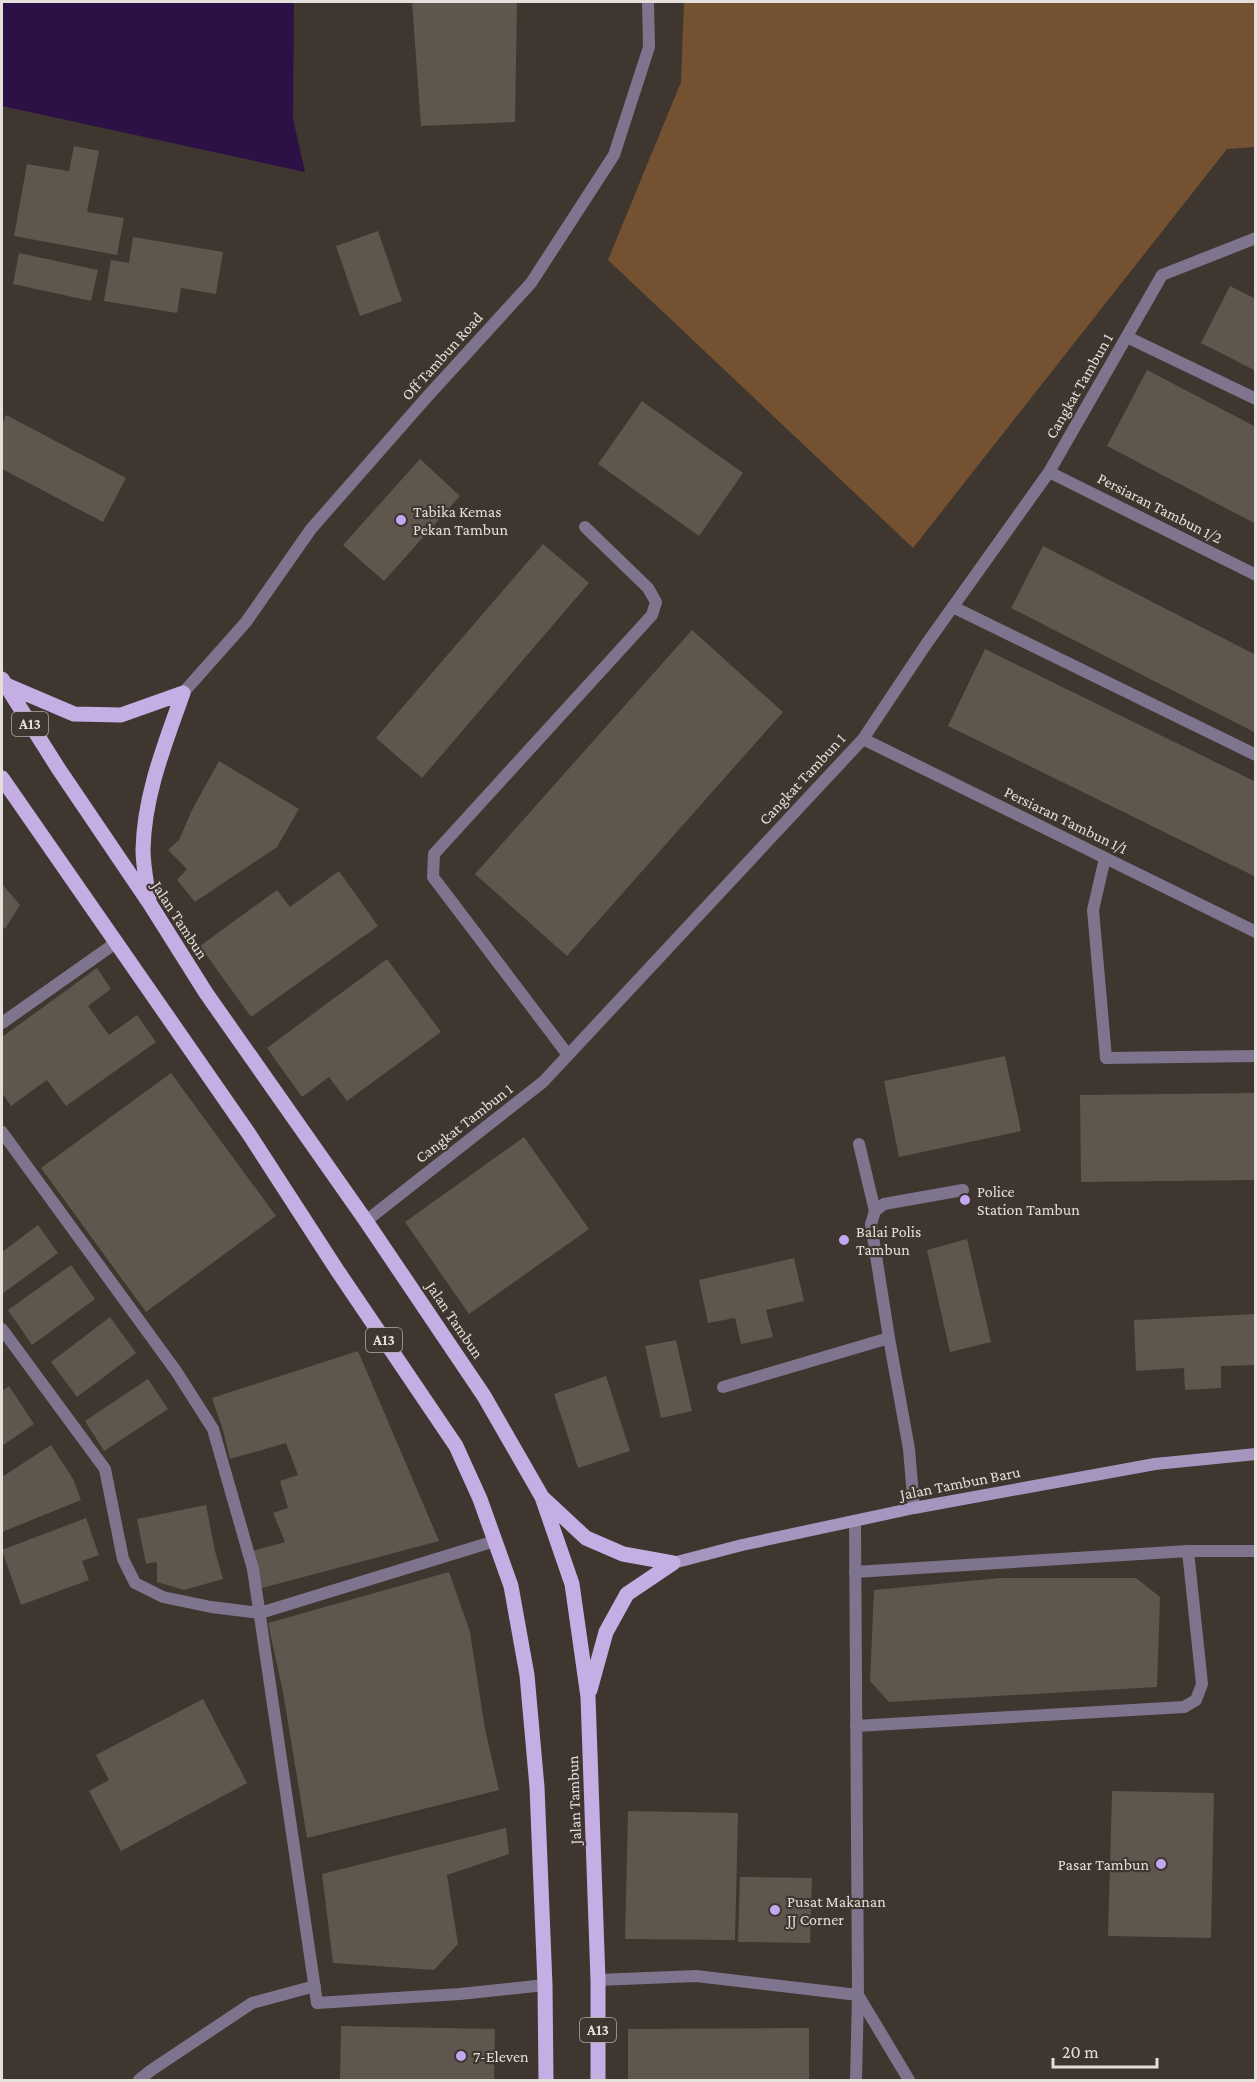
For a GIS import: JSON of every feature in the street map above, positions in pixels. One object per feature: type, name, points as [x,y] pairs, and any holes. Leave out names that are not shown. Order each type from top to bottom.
[{"type":"main road","points":[[4,682],[74,714],[121,715],[183,693]]},
{"type":"main road","name":"Jalan Tambun","points":[[4,682],[206,993],[366,1221],[484,1396],[542,1497],[572,1584],[588,1697],[598,1980],[598,2080]]},
{"type":"main road","points":[[150,904],[143,850],[148,805],[158,762],[183,693]]},
{"type":"main road","name":"A13","points":[[2,778],[249,1134],[337,1270],[456,1446],[480,1499],[511,1586],[527,1675],[537,1787],[545,1985],[546,2080]]},
{"type":"main road","name":"Jalan Tambun Baru","points":[[673,1563],[742,1545],[915,1508],[1155,1464],[1256,1454]]},
{"type":"main road","points":[[542,1497],[586,1538],[622,1554],[673,1563]]},
{"type":"main road","points":[[588,1697],[606,1632],[627,1594],[673,1563]]},
{"type":"street","name":"Off Tambun Road","points":[[183,693],[246,622],[311,529],[531,283],[614,155],[649,47],[648,2]]},
{"type":"street","name":"Cangkat Tambun 1","points":[[366,1221],[543,1082],[863,739],[952,607],[1049,472],[1162,275],[1256,238]]},
{"type":"street","points":[[1127,337],[1256,399]]},
{"type":"street","name":"Persiaran Tambun 1/2","points":[[1049,472],[1256,575]]},
{"type":"street","points":[[568,1054],[433,877],[434,854],[652,615],[656,602],[648,588],[585,527]]},
{"type":"street","points":[[952,607],[1256,755]]},
{"type":"street","name":"Persiaran Tambun 1/1","points":[[863,739],[1256,932]]},
{"type":"street","points":[[1105,858],[1093,910],[1107,1058],[1256,1056]]},
{"type":"street","points":[[2,1023],[117,942]]},
{"type":"street","points":[[2,1132],[176,1371],[213,1429],[253,1569],[317,2003],[460,1994],[545,1985]]},
{"type":"street","points":[[860,1144],[875,1211],[872,1224],[909,1449],[915,1508]]},
{"type":"street","points":[[875,1211],[884,1204],[963,1190]]},
{"type":"street","points":[[2,1329],[105,1469],[123,1560],[135,1583],[163,1597],[211,1607],[260,1613],[495,1541]]},
{"type":"street","points":[[723,1387],[889,1338]]},
{"type":"street","points":[[855,1521],[858,1995],[856,2080]]},
{"type":"street","points":[[855,1572],[1188,1551],[1256,1551]]},
{"type":"street","points":[[856,1726],[1184,1707],[1196,1700],[1202,1684],[1188,1551]]},
{"type":"street","points":[[598,1980],[696,1976],[858,1995]]},
{"type":"street","points":[[139,2080],[252,2003],[315,1986]]},
{"type":"street","points":[[858,1995],[909,2080]]},
{"type":"shaded area","points":[[2,2],[294,2],[293,119],[305,172],[2,106]]},
{"type":"shaded area","points":[[684,2],[1255,2],[1255,147],[1227,149],[913,548],[608,260],[681,82]]},
{"type":"building","points":[[412,2],[517,2],[515,122],[421,126]]},
{"type":"building","points":[[74,146],[99,151],[87,212],[124,218],[117,255],[14,236],[27,164],[69,171]]},
{"type":"building","points":[[378,231],[402,301],[360,316],[336,246]]},
{"type":"building","points":[[133,237],[223,252],[216,294],[181,288],[177,313],[104,301],[111,260],[129,263]]},
{"type":"building","points":[[19,253],[98,270],[91,301],[13,284]]},
{"type":"building","points":[[1230,286],[1256,299],[1256,371],[1201,343]]},
{"type":"building","points":[[1147,370],[1256,427],[1256,524],[1107,446]]},
{"type":"building","points":[[642,401],[743,473],[699,536],[598,464]]},
{"type":"building","points":[[6,415],[126,478],[103,522],[2,469],[2,424]]},
{"type":"building","name":"Tabika Kemas Pekan Tambun","points":[[420,459],[460,496],[384,581],[343,545]]},
{"type":"building","points":[[543,544],[589,583],[422,778],[376,738]]},
{"type":"building","points":[[1043,546],[1256,655],[1256,733],[1011,608]]},
{"type":"building","points":[[692,630],[783,712],[567,956],[475,874]]},
{"type":"building","points":[[985,649],[1256,782],[1256,877],[948,726]]},
{"type":"building","points":[[219,761],[299,809],[277,847],[195,902],[177,880],[187,869],[168,850],[179,840],[192,810]]},
{"type":"building","points":[[339,871],[378,926],[251,1017],[200,946],[277,890],[290,907]]},
{"type":"building","points":[[2,884],[20,905],[5,929],[2,927]]},
{"type":"building","points":[[387,959],[441,1032],[347,1101],[329,1077],[302,1097],[267,1048]]},
{"type":"building","points":[[97,968],[111,989],[88,1006],[109,1035],[137,1015],[156,1042],[66,1106],[47,1080],[11,1106],[2,1093],[2,1037]]},
{"type":"building","points":[[1005,1056],[1021,1131],[899,1157],[884,1081]]},
{"type":"building","points":[[171,1073],[276,1216],[146,1312],[41,1168]]},
{"type":"building","points":[[1256,1093],[1256,1180],[1081,1182],[1080,1095]]},
{"type":"building","points":[[524,1137],[589,1229],[469,1314],[405,1222]]},
{"type":"building","points":[[38,1225],[58,1253],[2,1294],[2,1252]]},
{"type":"building","points":[[967,1239],[991,1342],[950,1352],[927,1250]]},
{"type":"building","points":[[794,1258],[804,1301],[766,1310],[773,1337],[741,1344],[735,1318],[708,1323],[699,1280]]},
{"type":"building","points":[[71,1265],[95,1299],[32,1345],[8,1310]]},
{"type":"building","points":[[1256,1314],[1256,1365],[1221,1366],[1221,1388],[1185,1390],[1184,1368],[1136,1371],[1134,1320]]},
{"type":"building","points":[[110,1317],[136,1353],[77,1397],[51,1362]]},
{"type":"building","points":[[676,1340],[692,1411],[661,1418],[645,1346]]},
{"type":"building","points":[[358,1351],[439,1541],[262,1588],[252,1551],[285,1542],[273,1513],[288,1508],[280,1481],[298,1475],[286,1443],[230,1459],[212,1398]]},
{"type":"building","points":[[606,1376],[630,1451],[578,1468],[554,1394]]},
{"type":"building","points":[[148,1379],[168,1409],[104,1451],[85,1421]]},
{"type":"building","points":[[9,1386],[34,1424],[2,1446],[2,1391]]},
{"type":"building","points":[[51,1445],[73,1479],[81,1500],[2,1532],[2,1477]]},
{"type":"building","points":[[206,1505],[223,1579],[184,1590],[157,1582],[157,1562],[146,1564],[137,1519]]},
{"type":"building","points":[[86,1518],[99,1555],[82,1561],[89,1580],[21,1605],[2,1550]]},
{"type":"building","points":[[449,1572],[470,1632],[485,1729],[499,1790],[307,1838],[283,1692],[268,1623]]},
{"type":"building","points":[[1000,1578],[1136,1578],[1160,1597],[1157,1687],[889,1702],[870,1681],[874,1590]]},
{"type":"building","points":[[203,1699],[247,1783],[121,1851],[89,1791],[109,1780],[96,1755]]},
{"type":"building","name":"Pasar Tambun","points":[[1112,1791],[1214,1793],[1211,1938],[1108,1936]]},
{"type":"building","points":[[628,1811],[738,1813],[735,1940],[625,1939]]},
{"type":"building","points":[[506,1828],[509,1854],[447,1875],[458,1944],[434,1970],[333,1963],[322,1874]]},
{"type":"building","name":"Pusat Makanan JJ Corner","points":[[740,1877],[812,1878],[810,1943],[738,1942]]},
{"type":"building","points":[[341,2026],[495,2029],[494,2080],[340,2080]]},
{"type":"building","points":[[809,2028],[809,2080],[628,2080],[628,2029]]},
{"type":"place","name":"Tabika Kemas Pekan Tambun","points":[[401,520]]},
{"type":"place","name":"Police Station Tambun","points":[[965,1200]]},
{"type":"place","name":"Balai Polis Tambun","points":[[844,1240]]},
{"type":"place","name":"Pasar Tambun","points":[[1161,1864]]},
{"type":"place","name":"Pusat Makanan JJ Corner","points":[[775,1910]]},
{"type":"place","name":"7-Eleven","points":[[461,2056]]}]
